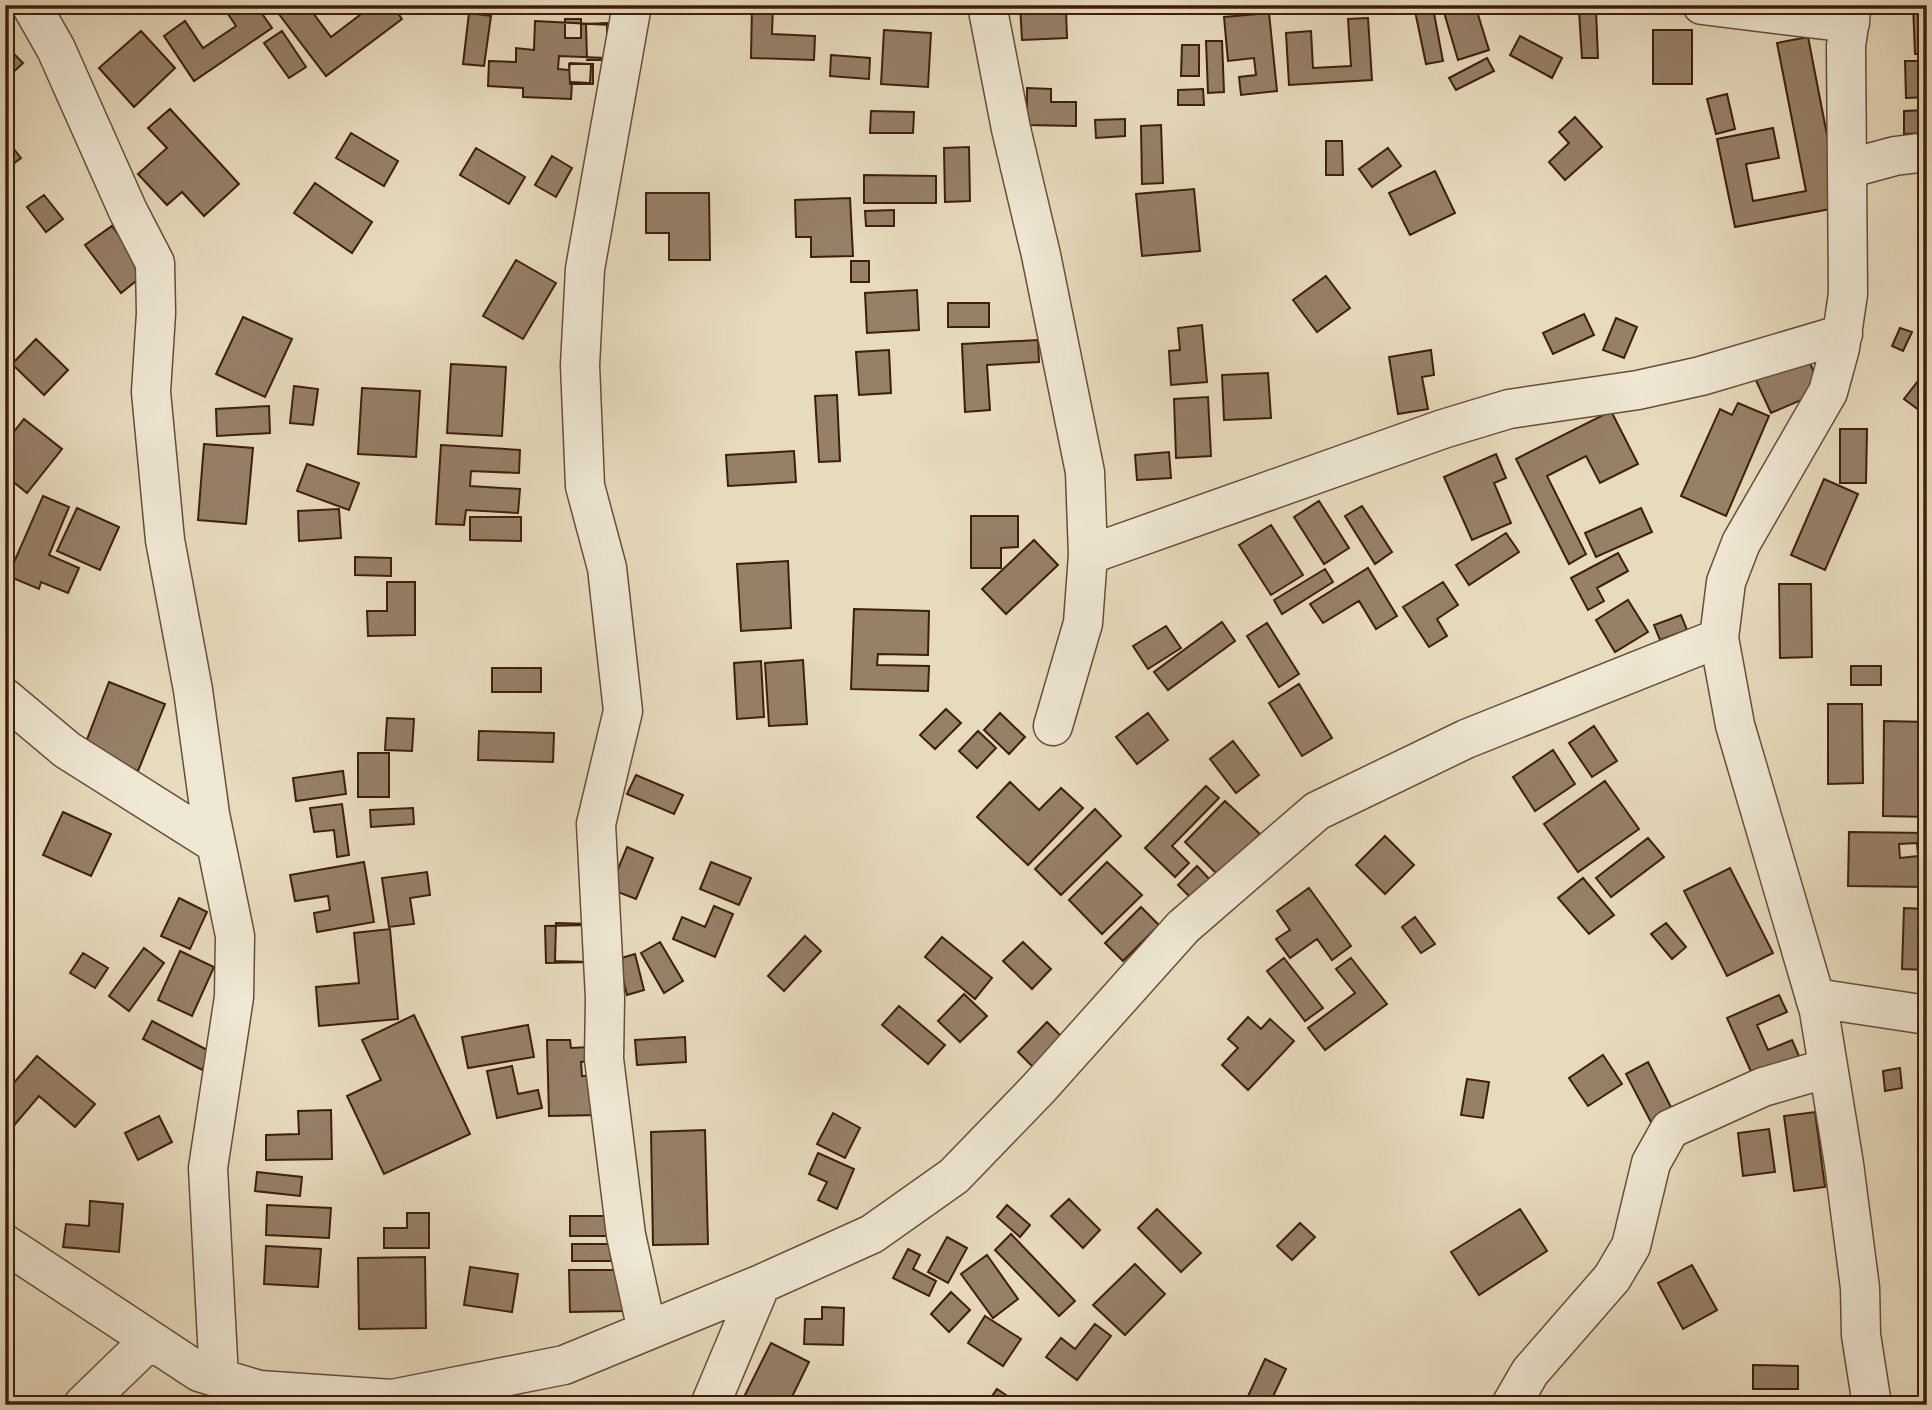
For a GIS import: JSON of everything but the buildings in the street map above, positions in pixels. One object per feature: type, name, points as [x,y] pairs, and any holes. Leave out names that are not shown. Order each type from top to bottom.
[{"type":"street","points":[[31,5],[56,49],[128,211],[155,263],[156,313],[151,392],[165,540],[216,844],[235,936],[234,997],[208,1168],[219,1378]]},
{"type":"street","points":[[632,5],[585,269],[580,365],[585,486],[607,568],[623,711],[596,824],[606,998],[604,1059],[626,1236],[647,1331]]},
{"type":"street","points":[[987,5],[1008,117],[1041,255],[1085,472],[1088,555],[1083,623],[1053,726]]},
{"type":"street","points":[[1702,5],[1851,14],[1846,46],[1848,294],[1843,334],[1828,392],[1741,543],[1726,582],[1719,638],[1735,725],[1815,998],[1828,1068],[1860,1288],[1861,1335],[1872,1405]]},
{"type":"street","points":[[1847,169],[1927,152]]},
{"type":"street","points":[[1088,555],[1443,429],[1509,409],[1651,387],[1701,376],[1843,334]]},
{"type":"street","points":[[5,1244],[199,1372],[259,1390],[392,1399],[564,1365],[761,1284],[872,1234],[954,1176],[1039,1088],[1183,928],[1318,811],[1466,739],[1719,638]]},
{"type":"street","points":[[5,698],[67,750],[216,844]]},
{"type":"street","points":[[1815,998],[1927,1015]]},
{"type":"street","points":[[1511,1405],[1530,1372],[1612,1278],[1631,1246],[1651,1163],[1670,1129],[1763,1087],[1828,1068]]},
{"type":"street","points":[[710,1405],[761,1284]]},
{"type":"street","points":[[83,1405],[149,1340]]}]
